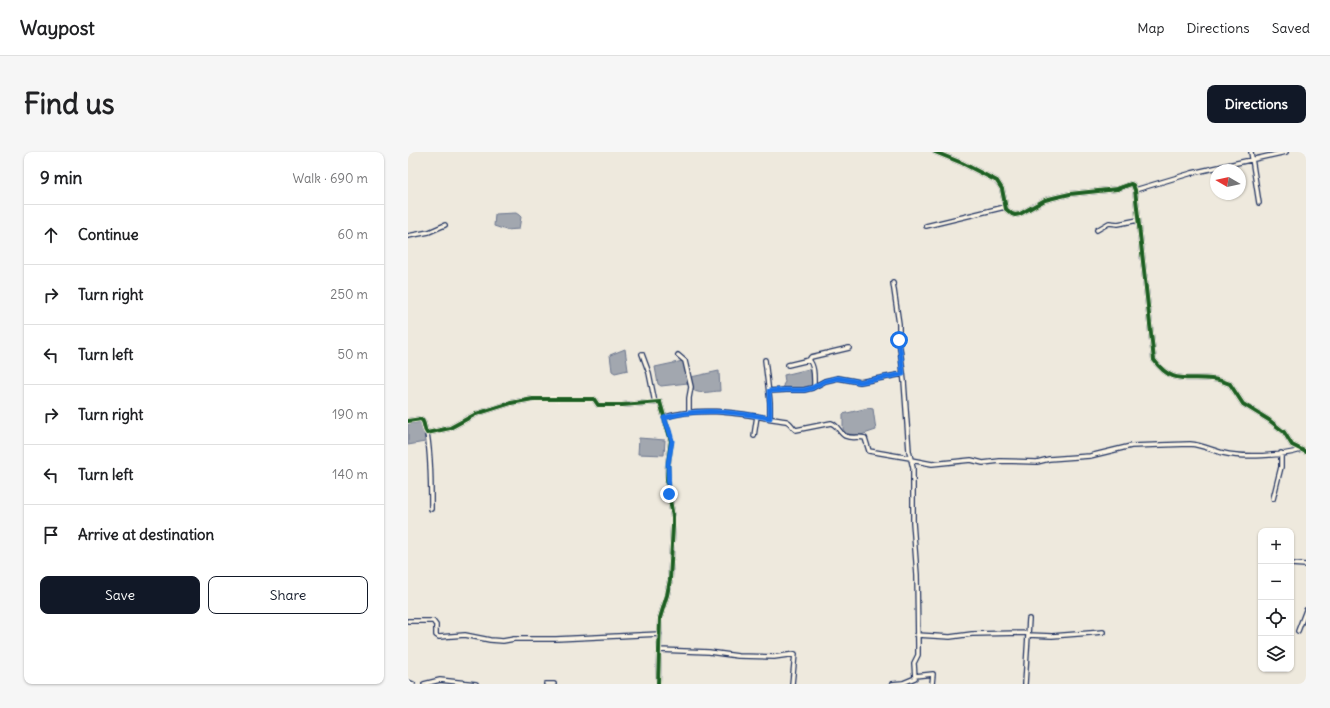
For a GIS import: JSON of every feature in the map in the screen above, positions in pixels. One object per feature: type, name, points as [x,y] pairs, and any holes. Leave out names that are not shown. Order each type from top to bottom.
[{"type":"street","points":[[935,152],[962,163],[997,181],[1002,189],[1005,207],[1012,214],[1018,215],[1045,200],[1070,194],[1117,189],[1131,184],[1135,190],[1152,355],[1155,363],[1167,374],[1175,377],[1186,379],[1211,379],[1230,384],[1243,404],[1269,420],[1284,432],[1292,445],[1306,452]]},
{"type":"street","points":[[1251,152],[1259,203]]},
{"type":"street","points":[[1135,190],[1192,173],[1286,152]]},
{"type":"street","points":[[926,226],[1005,207]]},
{"type":"street","points":[[1097,230],[1108,223],[1118,224],[1138,220]]},
{"type":"street","points":[[408,236],[429,232],[445,224]]},
{"type":"street","points":[[892,684],[903,683],[915,678],[914,663],[918,655],[917,575],[913,516],[913,468],[910,459],[906,426],[899,324],[894,283]]},
{"type":"street","points":[[788,365],[809,360],[811,357],[849,348]]},
{"type":"street","points":[[642,354],[649,373],[655,402]]},
{"type":"street","points":[[678,355],[685,361],[691,387],[689,411]]},
{"type":"street","points":[[765,360],[769,391],[770,418]]},
{"type":"street","points":[[809,360],[812,363],[814,386]]},
{"type":"street","points":[[769,391],[800,391],[812,388],[825,381],[838,378],[860,382],[903,374]]},
{"type":"street","points":[[427,433],[450,428],[469,417],[484,411],[505,404],[528,399],[594,399],[598,405],[660,402],[672,441],[668,464],[668,480],[673,522],[670,580],[660,618],[658,684]]},
{"type":"street","points":[[664,418],[689,411],[705,411],[770,418],[789,422],[796,430],[831,423],[835,424],[845,436],[865,438],[869,452],[932,464],[971,460],[983,463],[1000,461],[1037,462],[1049,459],[1090,456],[1131,446],[1190,444],[1199,445],[1223,453],[1258,455],[1281,454],[1301,450]]},
{"type":"street","points":[[754,436],[757,416]]},
{"type":"street","points":[[408,422],[421,419],[427,433],[432,489],[431,509]]},
{"type":"street","points":[[1273,499],[1281,467],[1281,454]]},
{"type":"street","points":[[1294,564],[1306,565]]},
{"type":"street","points":[[1298,631],[1306,610]]},
{"type":"street","points":[[1025,684],[1029,619]]},
{"type":"street","points":[[408,621],[433,621],[436,625],[436,635],[439,637],[465,635],[500,641],[514,639],[556,639],[660,634]]},
{"type":"street","points":[[917,635],[950,637],[972,634],[1028,634],[1052,636],[1103,632]]},
{"type":"street","points":[[659,650],[709,652],[753,657],[774,657],[795,654],[792,684]]},
{"type":"street","points":[[914,676],[933,674],[932,684]]},
{"type":"street","points":[[424,684],[440,680],[476,684]]},
{"type":"street","points":[[408,682],[413,684]]},
{"type":"street","points":[[546,684],[554,684]]},
{"type":"shaded area","points":[[516,213],[521,217],[519,229],[506,230],[494,226],[495,214]]},
{"type":"shaded area","points":[[625,349],[628,370],[615,373],[612,371],[610,355]]},
{"type":"shaded area","points":[[683,361],[688,383],[661,386],[658,384],[655,367]]},
{"type":"shaded area","points":[[809,369],[813,374],[813,387],[800,390],[785,389],[783,385],[785,382],[784,375]]},
{"type":"shaded area","points":[[719,371],[720,391],[703,393],[693,390],[691,377]]},
{"type":"shaded area","points":[[868,408],[873,409],[876,430],[861,435],[846,434],[843,429],[843,414]]},
{"type":"shaded area","points":[[423,422],[425,442],[408,445],[408,424]]},
{"type":"shaded area","points":[[639,438],[665,440],[664,455],[638,454]]},
{"type":"cycle path","points":[[935,152],[962,163],[997,181],[1002,189],[1006,209],[1015,215],[1020,214],[1045,200],[1070,194],[1117,189],[1131,184],[1133,185],[1135,190],[1154,360],[1161,368],[1173,376],[1180,378],[1214,379],[1230,384],[1243,404],[1269,420],[1284,432],[1292,445],[1306,452]]},
{"type":"cycle path","points":[[408,421],[421,419],[427,433],[450,428],[476,414],[511,403],[533,399],[594,399],[598,405],[660,402],[671,441],[667,480],[673,526],[670,580],[660,618],[658,684]]},
{"type":"route","points":[[669,494],[668,464],[672,441],[664,418],[691,411],[705,411],[770,418],[769,391],[800,391],[812,388],[825,381],[838,378],[860,382],[872,381],[903,374],[899,340]]}]
